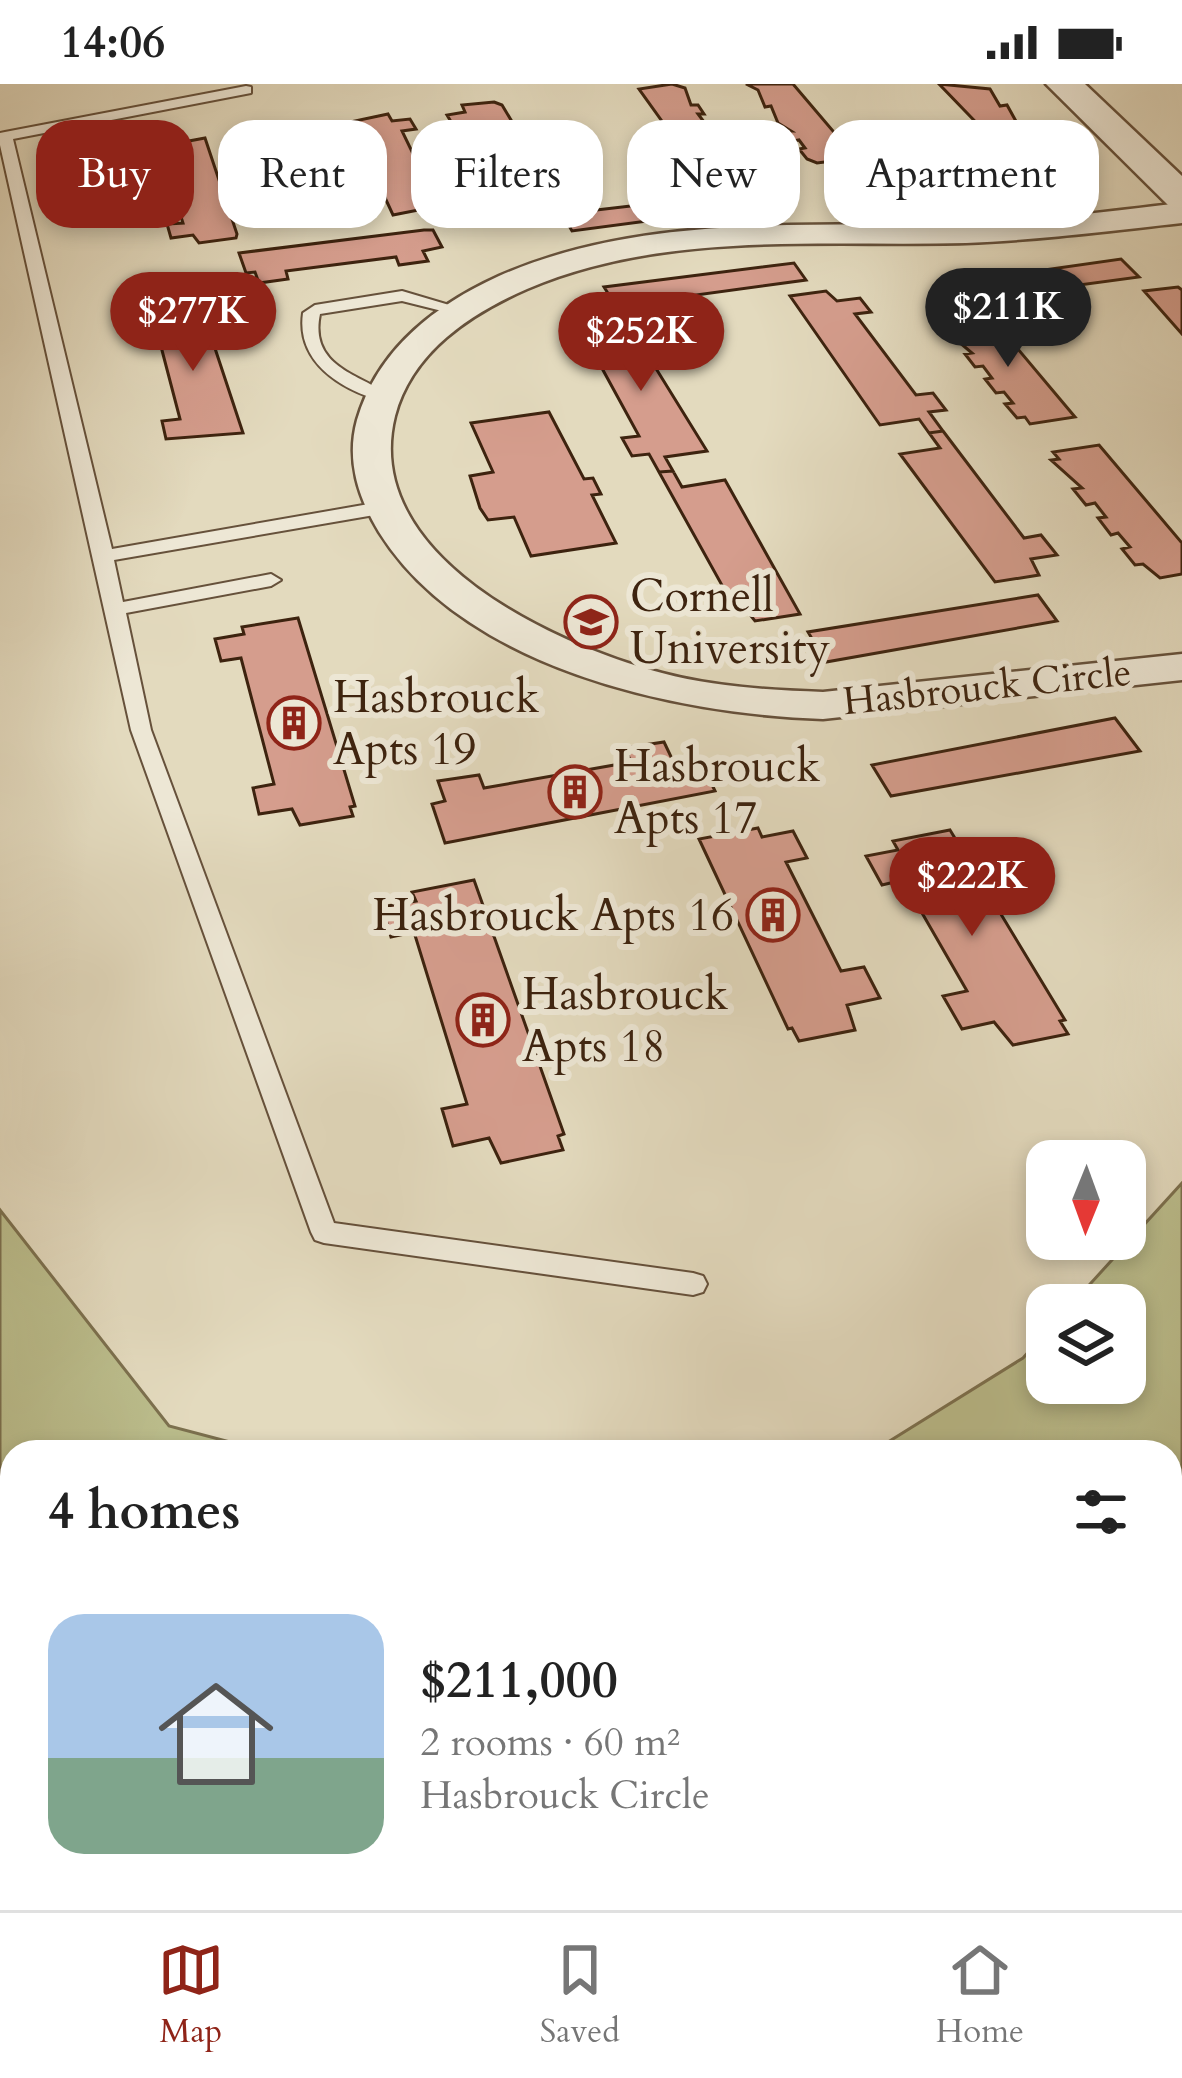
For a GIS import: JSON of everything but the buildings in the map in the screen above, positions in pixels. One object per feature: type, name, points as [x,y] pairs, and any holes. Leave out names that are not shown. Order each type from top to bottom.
[{"type":"street","points":[[1064,84],[1182,196]]},
{"type":"street","name":"Hasbrouck Circle","points":[[1182,213],[1035,230],[851,232],[644,247],[546,269],[458,310],[405,356],[382,395],[371,439],[386,507],[420,564],[499,622],[569,658],[692,693],[830,705],[876,703],[1182,667]]},
{"type":"lane","points":[[246,90],[5,136],[141,730],[324,1232],[693,1283]]},
{"type":"lane","points":[[382,395],[343,384],[329,373],[309,316],[315,310],[402,296],[458,310]]},
{"type":"lane","points":[[104,556],[386,507]]},
{"type":"lane","points":[[115,609],[271,580]]},
{"type":"green space","points":[[1182,1183],[1182,1440],[891,1440],[1026,1355],[1026,1404],[1146,1404],[1146,1284],[1090,1284],[1112,1260],[1146,1260],[1146,1223]]},
{"type":"green space","points":[[0,1210],[169,1426],[222,1440],[0,1440]]},
{"type":"place","name":"Cornell University","points":[[591,622]]},
{"type":"place","name":"Hasbrouck Apts 19","points":[[294,723]]},
{"type":"place","name":"Hasbrouck Apts 17","points":[[575,792]]},
{"type":"place","name":"Hasbrouck Apts 16","points":[[773,915]]},
{"type":"place","name":"Hasbrouck Apts 18","points":[[483,1020]]}]
